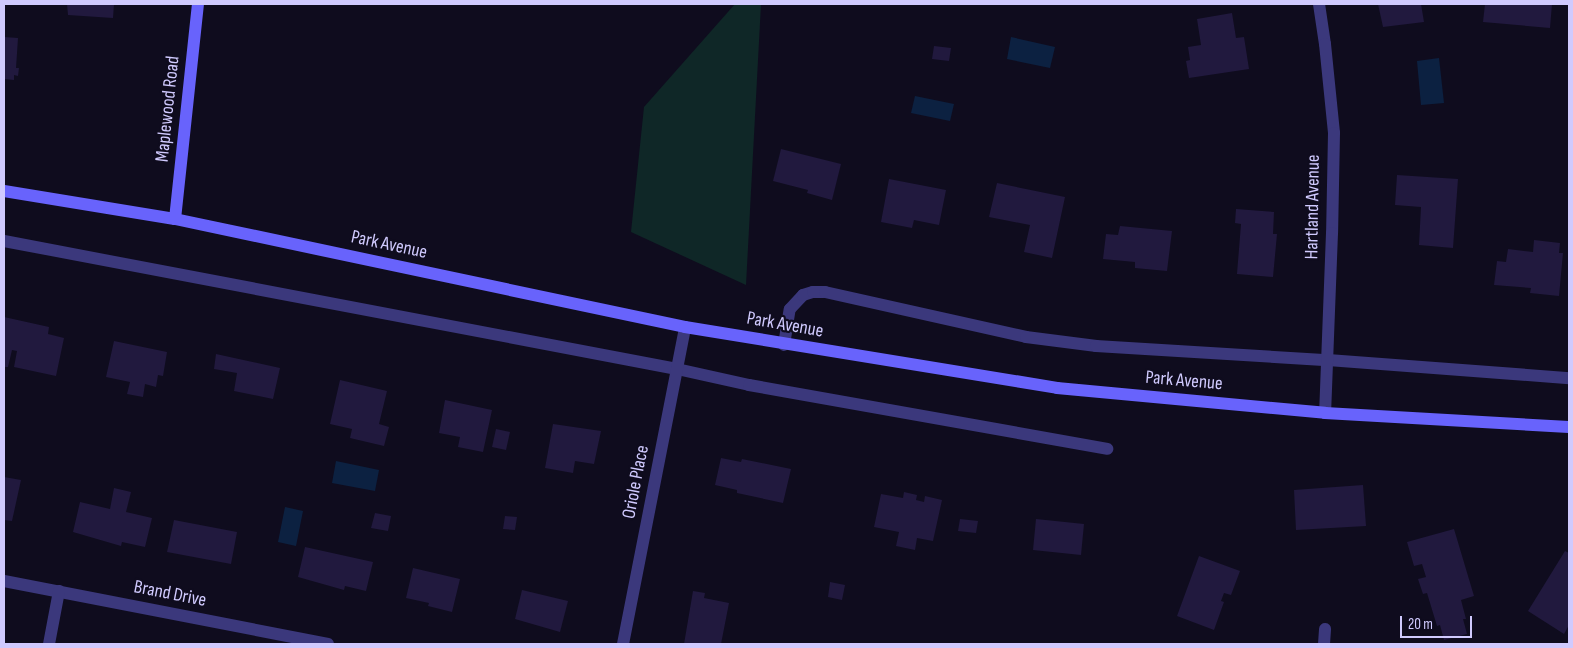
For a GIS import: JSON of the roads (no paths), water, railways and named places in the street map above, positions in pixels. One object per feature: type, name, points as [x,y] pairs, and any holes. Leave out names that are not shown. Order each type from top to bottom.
[{"type":"main road","name":"Maplewood Road","points":[[176,219],[198,4]]},
{"type":"main road","name":"Park Avenue","points":[[4,191],[176,219],[685,327],[1057,388],[1324,413],[1569,427]]},
{"type":"street","name":"Hartland Avenue","points":[[1319,4],[1334,133],[1328,360],[1324,413]]},
{"type":"street","points":[[4,242],[677,368],[749,385],[1107,449]]},
{"type":"street","points":[[784,344],[790,309],[804,295],[819,292],[1035,338],[1096,346],[1328,360],[1569,378]]},
{"type":"street","name":"Oriole Place","points":[[623,644],[685,327]]},
{"type":"street","name":"Brand Drive","points":[[4,580],[328,644]]},
{"type":"street","points":[[49,644],[59,591]]},
{"type":"street","points":[[1324,644],[1325,629]]},
{"type":"water","points":[[1011,37],[1055,47],[1050,68],[1007,59]]},
{"type":"water","points":[[1439,58],[1444,103],[1421,105],[1417,61]]},
{"type":"water","points":[[915,96],[954,104],[950,121],[911,113]]},
{"type":"water","points":[[336,461],[379,470],[375,491],[332,483]]},
{"type":"water","points":[[285,507],[303,511],[296,546],[278,542]]}]
